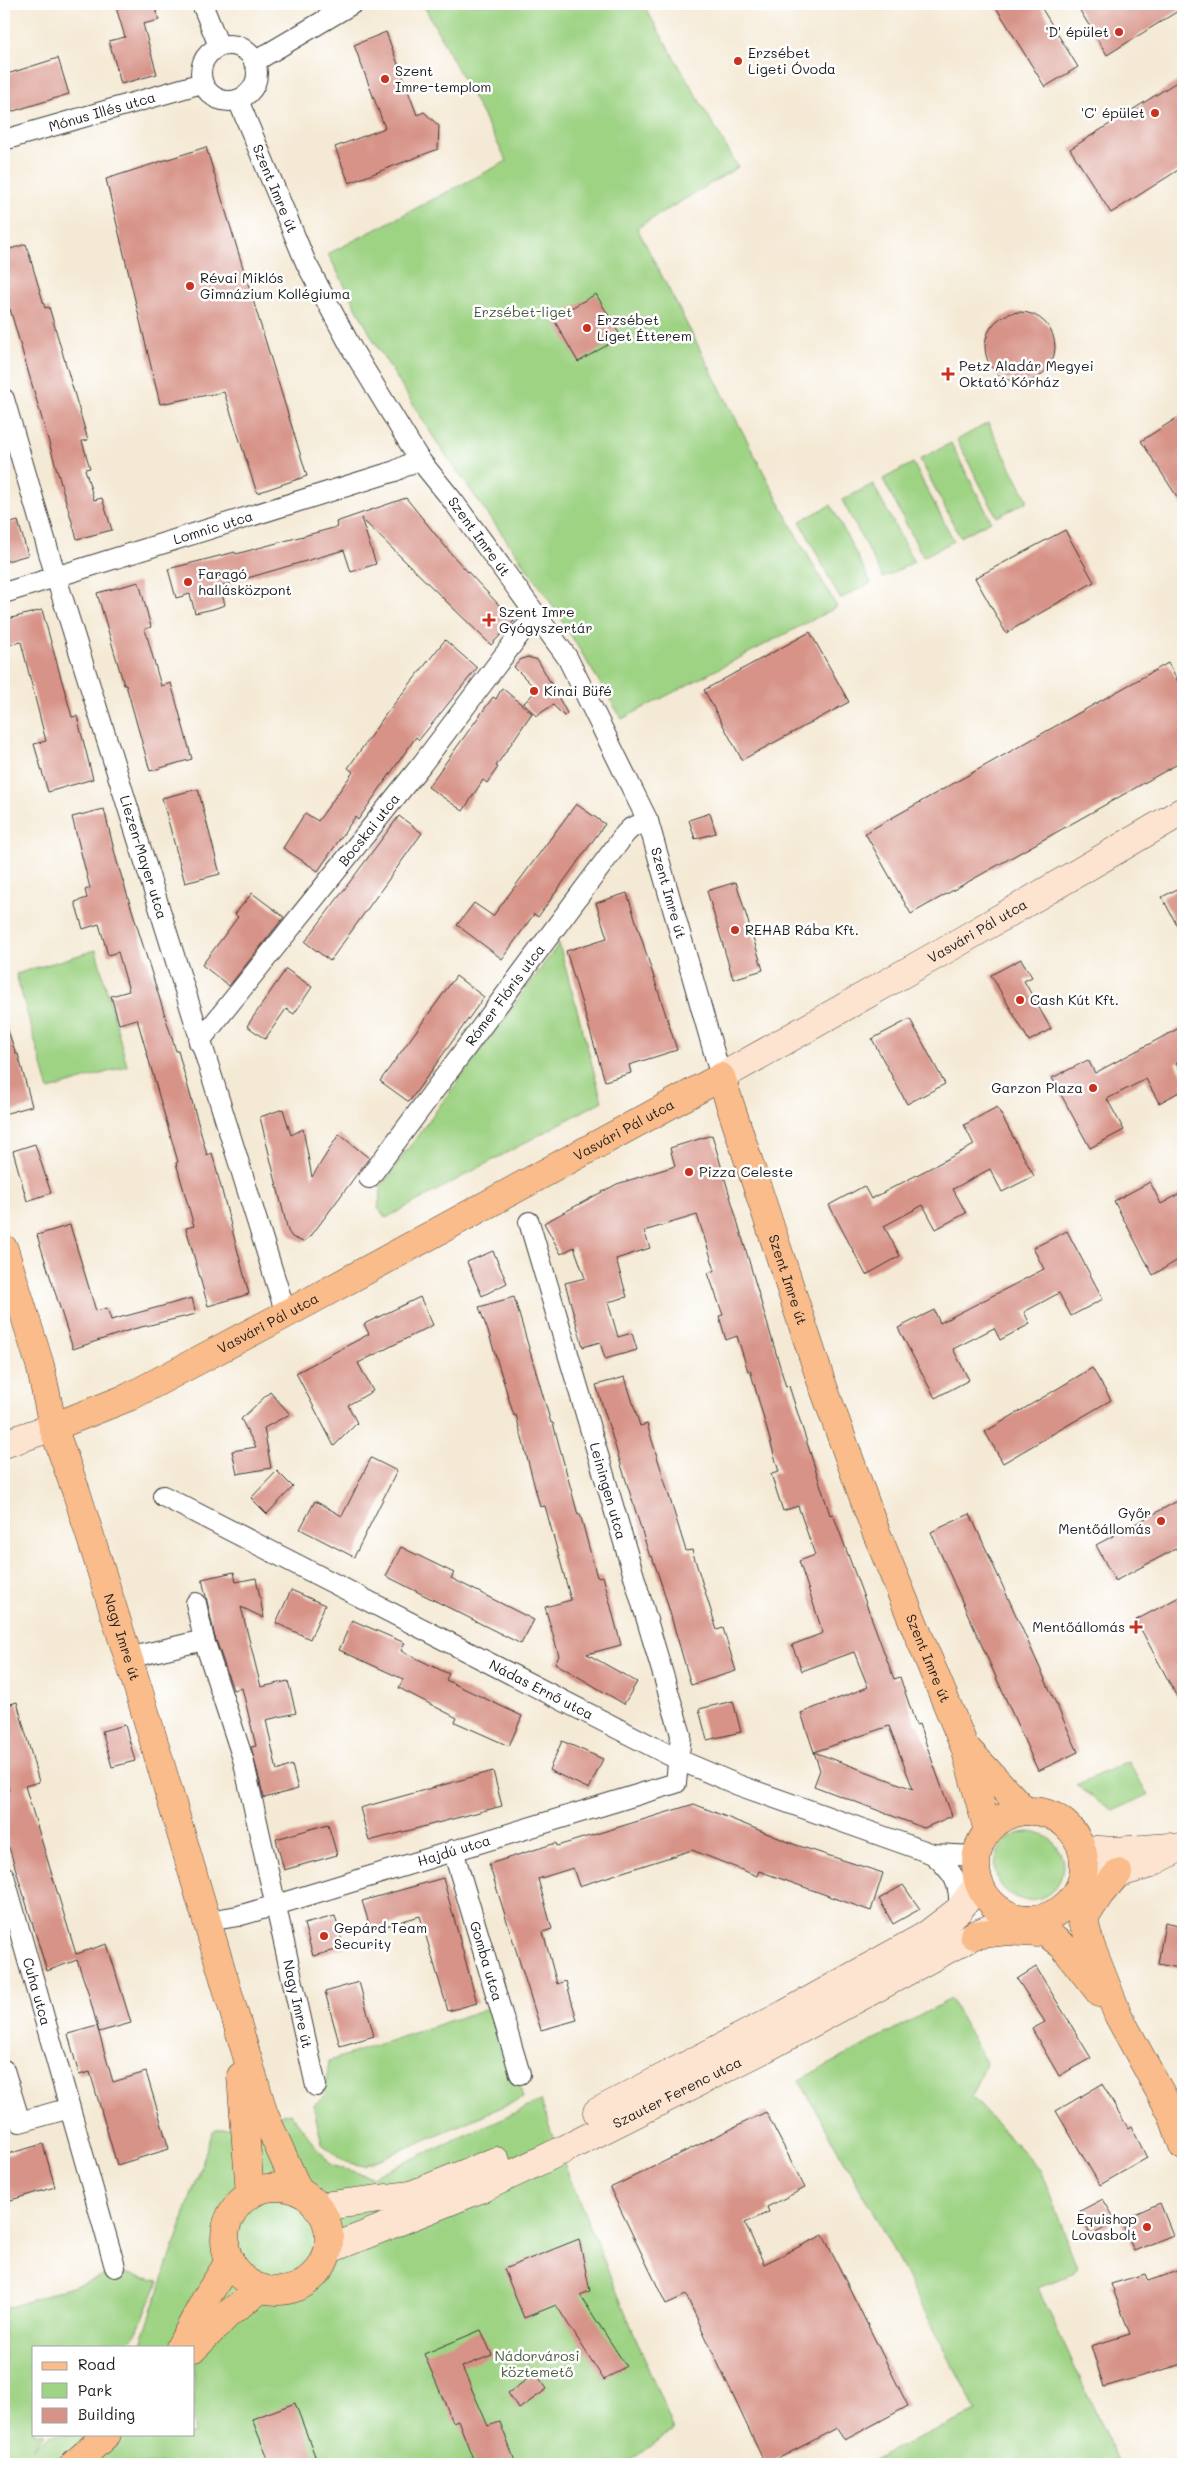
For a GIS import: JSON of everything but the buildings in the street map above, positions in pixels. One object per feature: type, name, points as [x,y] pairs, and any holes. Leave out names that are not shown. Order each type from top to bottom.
[{"type":"main road","name":"Vasvári Pál utca","points":[[53,1427],[129,1397],[286,1314],[721,1077]]},
{"type":"main road","name":"Szent Imre út","points":[[721,1077],[820,1378],[873,1523],[965,1748],[988,1831]]},
{"type":"main road","name":"Nagy Imre út","points":[[4,1249],[40,1365],[53,1427],[77,1494],[128,1658],[264,2114],[308,2199]]},
{"type":"main road","name":"Szent Imre út","points":[[965,1748],[1025,1811]]},
{"type":"main road","points":[[1118,2015],[1063,1946],[1022,1918],[1000,1909],[987,1898],[979,1883],[976,1856],[988,1831],[1000,1819],[1025,1811],[1052,1815],[1066,1824],[1077,1836],[1082,1849],[1084,1867],[1079,1888],[1082,1922],[1118,2015],[1172,2114],[1183,2146]]},
{"type":"main road","points":[[1082,1922],[1100,1894],[1118,1873]]},
{"type":"main road","points":[[1022,1918],[1053,1914],[1063,1908],[1079,1888]]},
{"type":"main road","points":[[974,1935],[1007,1931],[1034,1932],[1063,1946]]},
{"type":"main road","name":"Nagy Imre út","points":[[237,2027],[250,2194]]},
{"type":"main road","points":[[274,2187],[282,2187],[308,2199],[323,2215],[328,2231],[330,2249],[322,2264],[311,2278],[300,2285],[279,2290],[262,2288],[247,2281],[235,2269],[230,2260],[225,2237],[228,2220],[237,2205],[250,2194],[265,2188],[274,2187]]},
{"type":"main road","points":[[181,2346],[206,2298],[230,2260]]},
{"type":"main road","points":[[195,2347],[229,2313],[262,2288]]},
{"type":"main road","points":[[74,2464],[105,2436]]},
{"type":"street","points":[[202,4],[219,46]]},
{"type":"street","points":[[254,62],[352,4]]},
{"type":"street","points":[[228,44],[243,49],[254,62],[257,72],[256,82],[246,96],[238,100],[216,98],[202,83],[201,73],[205,57],[219,46],[228,44]]},
{"type":"street","name":"Mónus Illés utca","points":[[4,140],[202,83]]},
{"type":"street","name":"Szent Imre út","points":[[238,100],[306,263],[352,349],[419,459],[453,501],[540,618],[566,657],[648,821],[721,1077]]},
{"type":"street","name":"Liezen-Mayer utca","points":[[4,399],[56,577],[199,1042],[286,1314]]},
{"type":"street","name":"Lomnic utca","points":[[4,593],[395,471],[419,459]]},
{"type":"street","name":"Bocskai utca","points":[[199,1042],[422,764],[523,630],[540,618]]},
{"type":"street","name":"Vasvári Pál utca","points":[[721,1077],[954,945],[1183,811]]},
{"type":"street","name":"Rómer Flóris utca","points":[[369,1178],[625,834],[631,828],[648,821]]},
{"type":"street","name":"Leiningen utca","points":[[529,1222],[681,1735],[677,1759]]},
{"type":"street","points":[[4,1444],[53,1427]]},
{"type":"street","name":"Nádas Ernő utca","points":[[163,1496],[677,1759],[738,1785],[933,1854],[976,1856]]},
{"type":"street","name":"Nagy Imre út","points":[[196,1603],[204,1640],[243,1759],[316,2086]]},
{"type":"street","points":[[128,1658],[204,1640]]},
{"type":"street","name":"Hajdú utca","points":[[208,1921],[238,1916],[276,1905],[676,1783],[677,1759]]},
{"type":"street","points":[[1082,1849],[1116,1851],[1182,1846]]},
{"type":"street","points":[[1079,1888],[1118,1873],[1147,1866],[1182,1846]]},
{"type":"street","name":"Gomba utca","points":[[453,1850],[520,2074]]},
{"type":"street","name":"Nádas Ernő utca","points":[[933,1854],[948,1868],[958,1885],[958,1910]]},
{"type":"street","name":"Cuha utca","points":[[4,1876],[115,2267]]},
{"type":"street","name":"Szauter Ferenc utca","points":[[308,2199],[411,2195],[473,2172],[552,2135],[785,2014],[925,1936],[958,1910],[979,1883]]},
{"type":"street","name":"Szauter Ferenc utca","points":[[330,2249],[485,2188],[766,2048],[974,1935],[1022,1918]]},
{"type":"street","points":[[4,2071],[12,2124],[70,2108]]},
{"type":"green space","name":"Erzsébet-liget","points":[[423,4],[643,4],[738,167],[637,228],[794,531],[837,607],[622,719],[548,598],[439,446],[375,343],[328,254],[507,161]]},
{"type":"green space","points":[[988,423],[1028,501],[997,517],[957,440]]},
{"type":"green space","points":[[951,443],[991,521],[960,537],[920,459]]},
{"type":"green space","points":[[913,463],[954,541],[923,557],[883,479]]},
{"type":"green space","points":[[873,484],[914,562],[883,578],[842,500]]},
{"type":"green space","points":[[831,505],[871,583],[840,599],[800,521]]},
{"type":"green space","points":[[559,944],[602,1101],[386,1218],[378,1208],[382,1184]]},
{"type":"green space","points":[[96,950],[127,1066],[49,1090],[16,974]]},
{"type":"green space","points":[[1128,1761],[1148,1795],[1113,1811],[1076,1785]]},
{"type":"green space","points":[[1029,1832],[1042,1835],[1053,1842],[1060,1853],[1063,1866],[1060,1879],[1053,1890],[1042,1897],[1029,1900],[1016,1897],[1005,1890],[998,1879],[995,1866],[998,1853],[1005,1842],[1016,1835]]},
{"type":"green space","points":[[951,1999],[986,2063],[972,2097],[1041,2171],[1077,2267],[1072,2274],[1038,2288],[1119,2464],[867,2464],[889,2451],[977,2412],[880,2225],[799,2080]]},
{"type":"green space","points":[[497,2005],[523,2098],[364,2166],[346,2162],[322,2144],[313,2105],[324,2097],[329,2061]]},
{"type":"green space","name":"Nádorvárosi köztemető","points":[[541,2101],[552,2135],[674,2430],[625,2464],[4,2464],[4,2309],[118,2272],[159,2281],[137,2332],[125,2346],[32,2346],[32,2436],[43,2436],[31,2450],[48,2436],[195,2436],[195,2346],[140,2346],[213,2131],[290,2113],[331,2165],[372,2177]]},
{"type":"place","name":"'D' épület","points":[[1119,32]]},
{"type":"place","name":"Erzsébet Ligeti Óvoda","points":[[738,61]]},
{"type":"place","name":"Szent Imre-templom","points":[[385,79]]},
{"type":"place","name":"'C' épület","points":[[1155,113]]},
{"type":"place","name":"Révai Miklós Gimnázium Kollégiuma","points":[[190,286]]},
{"type":"place","name":"Erzsébet Liget Étterem","points":[[587,328]]},
{"type":"place","name":"Petz Aladár Megyei Oktató Kórház","points":[[948,374]]},
{"type":"place","name":"Faragó hallásközpont","points":[[188,582]]},
{"type":"place","name":"Szent Imre Gyógyszertár","points":[[489,620]]},
{"type":"place","name":"Kínai Büfé","points":[[534,691]]},
{"type":"place","name":"REHAB Rába Kft.","points":[[735,930]]},
{"type":"place","name":"Cash Kút Kft.","points":[[1020,1000]]},
{"type":"place","name":"Garzon Plaza","points":[[1093,1088]]},
{"type":"place","name":"Pizza Celeste","points":[[689,1172]]},
{"type":"place","name":"Győr Mentőállomás","points":[[1161,1521]]},
{"type":"place","name":"Mentőállomás","points":[[1136,1627]]},
{"type":"place","name":"Gepárd Team Security","points":[[324,1936]]},
{"type":"place","name":"Equishop Lovasbolt","points":[[1147,2227]]}]
